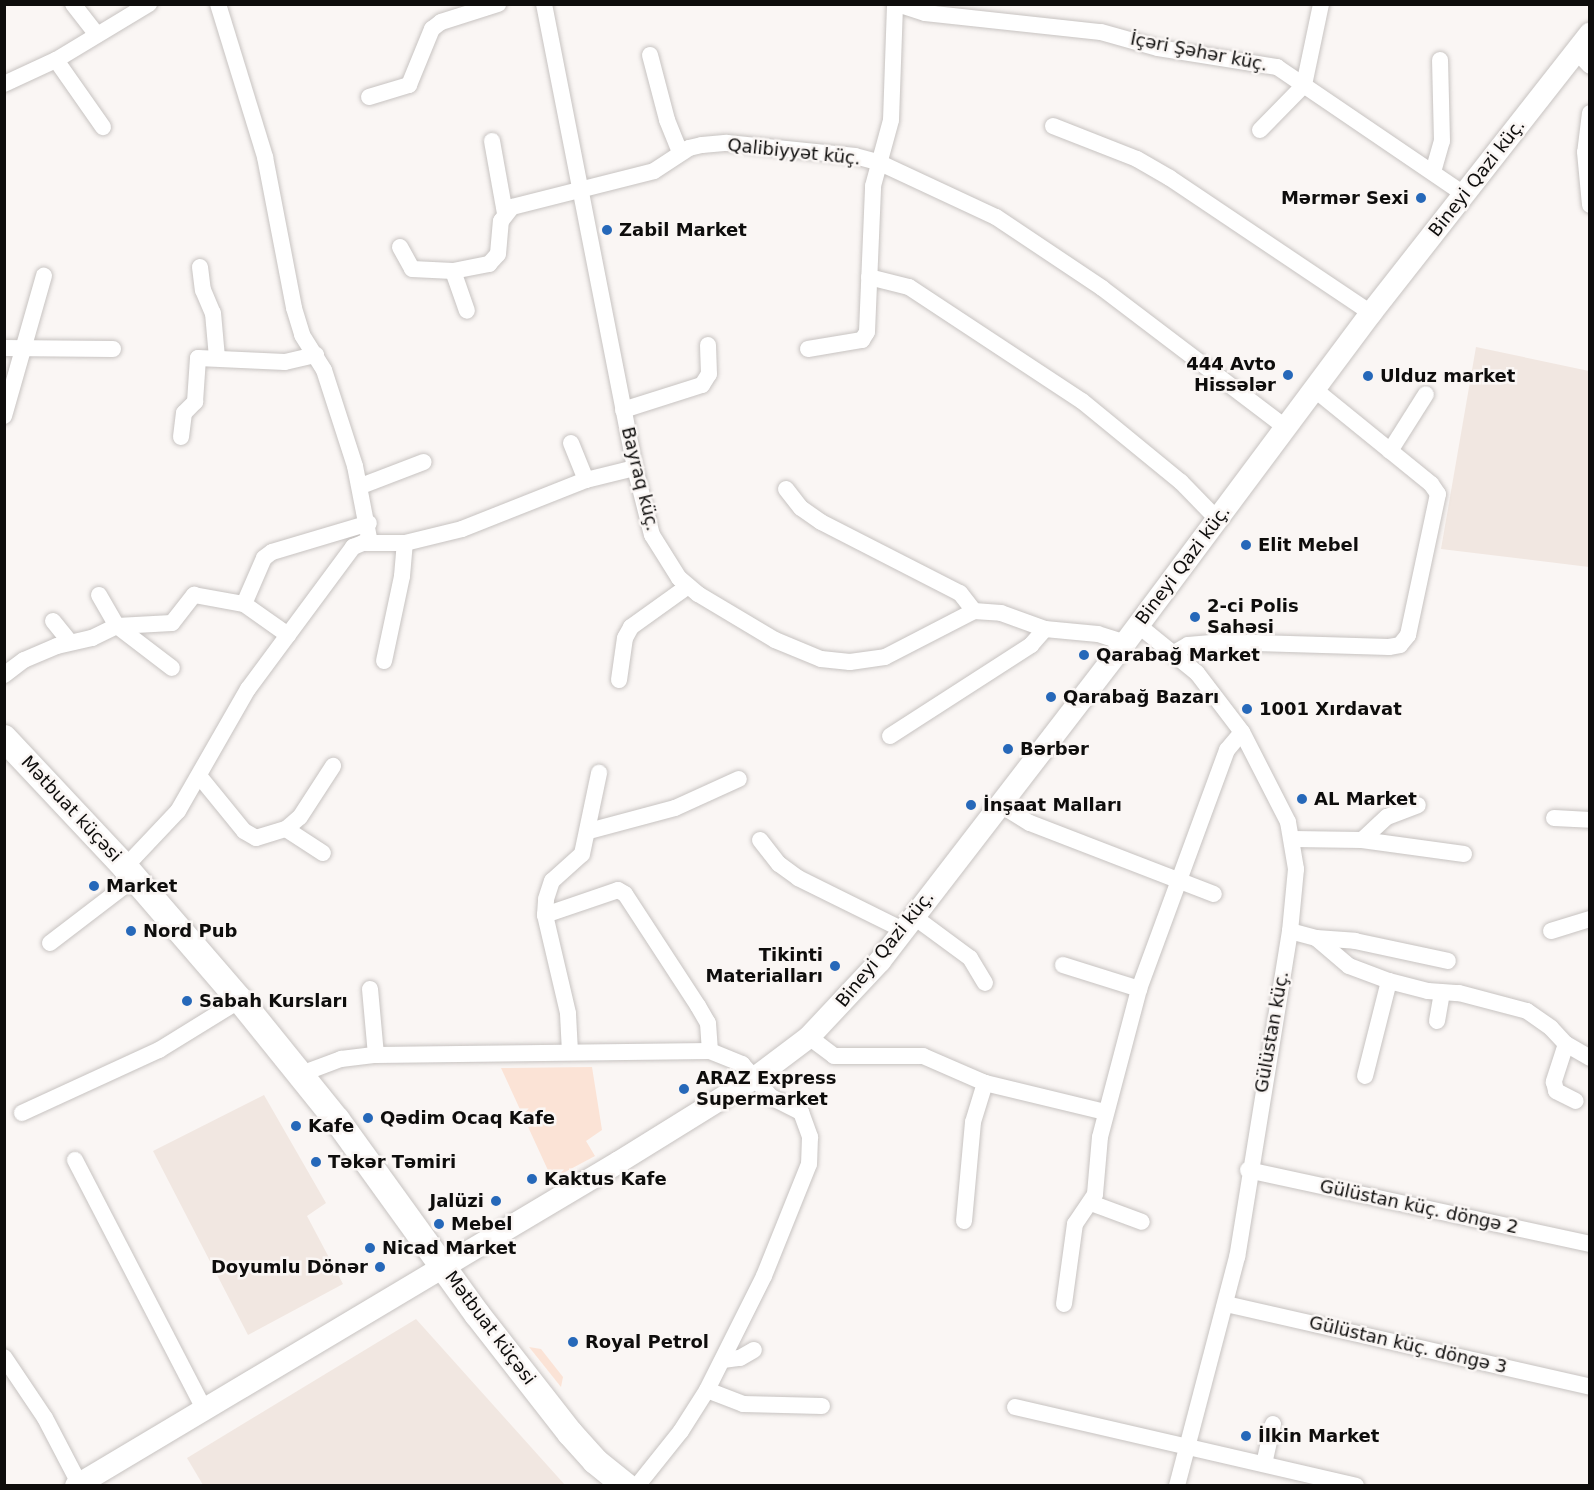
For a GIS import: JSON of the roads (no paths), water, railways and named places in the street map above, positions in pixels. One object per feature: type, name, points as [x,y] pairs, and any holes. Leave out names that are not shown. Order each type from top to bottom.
[{"type":"main road","name":"Bineyi Qazi küç.","points":[[77,1484],[435,1272],[756,1077],[810,1036],[858,987],[1132,634],[1371,313],[1464,194],[1585,51]]},
{"type":"main road","name":"Mətbuat küçəsi","points":[[4,738],[130,873],[301,1074],[435,1272],[556,1440],[600,1485]]},
{"type":"main road","name":"Mətbuat küçəsi","points":[[435,1272],[583,1449],[626,1485]]},
{"type":"street","points":[[73,4],[97,35]]},
{"type":"street","points":[[4,84],[56,60],[149,4]]},
{"type":"street","points":[[218,4],[265,157],[294,308],[302,335],[316,355],[361,486],[369,523],[370,543]]},
{"type":"street","points":[[369,97],[409,85],[432,29],[441,22],[498,4]]},
{"type":"street","name":"Bayraq küç.","points":[[543,4],[634,468],[657,544],[688,586],[801,653],[850,662],[885,657],[974,611]]},
{"type":"street","points":[[808,349],[862,340],[867,332],[873,186],[891,120],[896,4]]},
{"type":"street","name":"İçəri Şəhər küç.","points":[[896,4],[925,13],[1101,32],[1158,48],[1277,67],[1304,85],[1320,100],[1464,194]]},
{"type":"street","points":[[1260,130],[1304,85],[1321,4]]},
{"type":"street","points":[[650,54],[667,120],[680,153]]},
{"type":"street","points":[[56,60],[103,127]]},
{"type":"street","points":[[1433,172],[1442,141],[1440,60]]},
{"type":"street","points":[[1590,113],[1585,152],[1590,205]]},
{"type":"street","points":[[1053,126],[1137,159],[1170,178],[1371,313]]},
{"type":"street","points":[[400,247],[412,269],[453,271],[489,264],[495,259],[505,213],[492,141]]},
{"type":"street","name":"Qalibiyyət küç.","points":[[505,213],[523,203],[654,171],[680,153],[702,145],[727,143],[824,152],[878,162],[996,217],[1102,288],[1285,427]]},
{"type":"street","points":[[200,267],[203,290],[213,313],[217,358]]},
{"type":"street","points":[[453,271],[467,311]]},
{"type":"street","points":[[4,416],[22,346],[44,276]]},
{"type":"street","points":[[869,277],[909,288],[1082,401],[1181,482],[1217,519]]},
{"type":"street","points":[[623,410],[702,385],[709,374],[708,345]]},
{"type":"street","points":[[4,348],[22,346],[113,350]]},
{"type":"street","points":[[180,437],[184,413],[195,402],[195,361],[217,358],[285,362],[316,355]]},
{"type":"street","points":[[1176,652],[1188,645],[1223,642],[1400,645],[1408,635],[1438,494],[1314,389]]},
{"type":"street","points":[[1390,451],[1426,394]]},
{"type":"street","points":[[571,443],[586,480]]},
{"type":"street","points":[[361,486],[424,462]]},
{"type":"street","points":[[50,943],[130,873],[178,812],[200,777],[232,715],[346,554],[358,544],[405,543],[489,520],[586,480],[634,468]]},
{"type":"street","points":[[786,489],[801,508],[821,522],[960,593],[974,611],[1001,613],[1046,629],[1098,634],[1132,634]]},
{"type":"street","points":[[244,604],[264,558],[272,552],[369,523]]},
{"type":"street","points":[[384,661],[402,576],[405,543]]},
{"type":"street","points":[[619,680],[625,638],[632,627],[688,586]]},
{"type":"street","points":[[99,595],[117,626],[172,668]]},
{"type":"street","points":[[4,675],[24,660],[70,642],[92,638],[117,626],[172,623],[194,595],[244,604],[288,634]]},
{"type":"street","points":[[53,621],[70,642]]},
{"type":"street","points":[[890,736],[1031,645],[1046,629]]},
{"type":"street","name":"Gülüstan küç.","points":[[1132,634],[1176,652],[1216,694],[1242,732],[1276,793],[1293,839],[1296,869],[1290,931],[1226,1304],[1177,1485]]},
{"type":"street","points":[[1064,1305],[1075,1224],[1091,1203],[1097,1184],[1105,1112],[1139,989],[1227,750],[1242,732]]},
{"type":"street","points":[[200,777],[244,831],[256,838],[286,829],[300,816],[333,766]]},
{"type":"street","points":[[570,1052],[568,1013],[545,915],[552,881],[578,861],[589,831],[599,773]]},
{"type":"street","points":[[589,831],[675,808],[738,778]]},
{"type":"street","points":[[999,804],[1030,823],[1214,894]]},
{"type":"street","points":[[1362,840],[1387,817],[1418,805]]},
{"type":"street","points":[[1554,819],[1590,820]]},
{"type":"street","points":[[286,829],[323,853]]},
{"type":"street","points":[[1293,839],[1362,840],[1464,854]]},
{"type":"street","points":[[760,840],[779,864],[798,878],[908,923],[970,958],[985,983]]},
{"type":"street","points":[[545,915],[618,890],[625,894],[708,1023],[710,1051]]},
{"type":"street","points":[[1551,931],[1590,919]]},
{"type":"street","points":[[1290,931],[1316,938],[1355,941],[1448,961]]},
{"type":"street","points":[[1316,938],[1349,966],[1389,981],[1527,1011],[1551,1028],[1566,1044],[1590,1058]]},
{"type":"street","points":[[1063,964],[1139,989]]},
{"type":"street","points":[[1365,1076],[1389,981]]},
{"type":"street","points":[[370,989],[376,1055]]},
{"type":"street","points":[[1437,1022],[1442,992]]},
{"type":"street","points":[[22,1113],[159,1050],[240,1000]]},
{"type":"street","points":[[810,1036],[834,1056],[923,1056],[985,1083],[1105,1112]]},
{"type":"street","points":[[1566,1044],[1554,1082],[1556,1091],[1576,1101]]},
{"type":"street","points":[[301,1074],[341,1059],[376,1055],[570,1052],[636,1054],[710,1051],[742,1064],[756,1077],[771,1097],[801,1112],[806,1119],[811,1155],[764,1275],[707,1389],[681,1431],[637,1485]]},
{"type":"street","points":[[964,1221],[973,1122],[985,1083]]},
{"type":"street","points":[[75,1160],[204,1409]]},
{"type":"street","name":"Gülüstan küç. döngə 2","points":[[1248,1170],[1590,1244]]},
{"type":"street","points":[[1091,1203],[1142,1222]]},
{"type":"street","name":"Gülüstan küç. döngə 3","points":[[1226,1304],[1590,1386]]},
{"type":"street","points":[[723,1359],[740,1358],[754,1350]]},
{"type":"street","points":[[4,1357],[45,1418],[77,1484]]},
{"type":"street","points":[[707,1389],[743,1404],[822,1406]]},
{"type":"street","points":[[1015,1407],[1356,1485]]},
{"type":"street","points":[[1264,1464],[1273,1424]]},
{"type":"place","name":"Mərmər Sexi","points":[[1421,198]]},
{"type":"place","name":"Zabil Market","points":[[607,230]]},
{"type":"place","name":"444 Avto Hissələr","points":[[1288,375]]},
{"type":"place","name":"Ulduz market","points":[[1368,376]]},
{"type":"place","name":"Elit Mebel","points":[[1246,545]]},
{"type":"place","name":"2-ci Polis Sahəsi","points":[[1195,617]]},
{"type":"place","name":"Qarabağ Market","points":[[1084,655]]},
{"type":"place","name":"Qarabağ Bazarı","points":[[1051,697]]},
{"type":"place","name":"1001 Xırdavat","points":[[1247,709]]},
{"type":"place","name":"Bərbər","points":[[1008,749]]},
{"type":"place","name":"AL Market","points":[[1302,799]]},
{"type":"place","name":"İnşaat Malları","points":[[971,805]]},
{"type":"place","name":"Market","points":[[94,886]]},
{"type":"place","name":"Nord Pub","points":[[131,931]]},
{"type":"place","name":"Tikinti Materialları","points":[[835,966]]},
{"type":"place","name":"Sabah Kursları","points":[[187,1001]]},
{"type":"place","name":"ARAZ Express Supermarket","points":[[684,1089]]},
{"type":"place","name":"Qədim Ocaq Kafe","points":[[368,1118]]},
{"type":"place","name":"Kafe","points":[[296,1126]]},
{"type":"place","name":"Təkər Təmiri","points":[[316,1162]]},
{"type":"place","name":"Kaktus Kafe","points":[[532,1179]]},
{"type":"place","name":"Jalüzi","points":[[496,1201]]},
{"type":"place","name":"Mebel","points":[[439,1224]]},
{"type":"place","name":"Nicad Market","points":[[370,1248]]},
{"type":"place","name":"Doyumlu Dönər","points":[[380,1267]]},
{"type":"place","name":"Royal Petrol","points":[[573,1342]]},
{"type":"place","name":"İlkin Market","points":[[1246,1436]]}]
